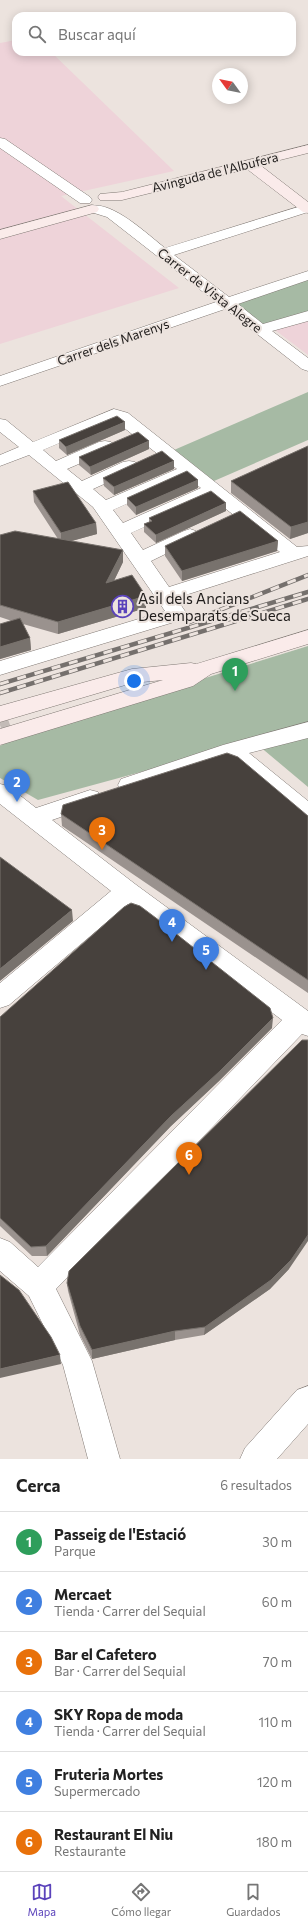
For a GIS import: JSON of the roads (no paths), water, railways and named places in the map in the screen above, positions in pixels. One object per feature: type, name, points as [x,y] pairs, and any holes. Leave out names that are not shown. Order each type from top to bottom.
[{"type":"street","name":"Carrer de Vista Alegre","points":[[0,142],[70,189],[101,203],[162,254],[308,366]]},
{"type":"street","name":"Avinguda de l'Albufera","points":[[0,227],[101,203],[248,163],[308,149]]},
{"type":"street","points":[[248,163],[307,208]]},
{"type":"street","name":"Avinguda de l'Albufera","points":[[0,235],[101,203]]},
{"type":"street","points":[[162,254],[307,208]]},
{"type":"street","name":"Carrer dels Marenys","points":[[0,381],[308,276]]},
{"type":"street","points":[[260,329],[308,316]]},
{"type":"street","points":[[0,460],[114,414],[122,417],[129,436],[153,456],[189,470],[214,490],[234,515],[301,552]]},
{"type":"street","points":[[0,424],[56,467],[103,508],[177,614],[0,668]]},
{"type":"street","points":[[56,467],[129,436]]},
{"type":"street","points":[[81,488],[153,456]]},
{"type":"street","points":[[103,508],[189,470]]},
{"type":"street","points":[[120,532],[214,490]]},
{"type":"street","points":[[140,559],[205,528]]},
{"type":"street","points":[[164,595],[301,552]]},
{"type":"street","points":[[3,724],[146,683],[176,670],[204,669],[308,637]]},
{"type":"street","points":[[3,724],[185,681],[204,669]]},
{"type":"street","points":[[33,818],[231,750],[308,730]]},
{"type":"street","points":[[231,750],[308,813]]},
{"type":"street","points":[[0,793],[128,891],[304,1022],[39,1286]]},
{"type":"street","points":[[0,998],[128,891]]},
{"type":"street","points":[[0,1252],[39,1286],[77,1361],[104,1459]]},
{"type":"street","points":[[256,1459],[308,1401]]},
{"type":"tunnel","points":[[0,725],[9,722]]},
{"type":"railway","points":[[187,623],[308,575]]},
{"type":"railway","points":[[0,684],[308,592]]},
{"type":"railway","points":[[0,693],[308,599]]},
{"type":"place","name":"Asil dels Ancians Desemparats de Sueca","points":[[123,607]]},
{"type":"place","name":"Passeig de l'Estació","points":[[235,691]]},
{"type":"place","name":"Mercaet","points":[[17,802]]},
{"type":"place","name":"Bar el Cafetero","points":[[102,850]]},
{"type":"place","name":"SKY Ropa de moda","points":[[172,942]]},
{"type":"place","name":"Fruteria Mortes","points":[[206,970]]},
{"type":"place","name":"Restaurant El Niu","points":[[189,1175]]}]
